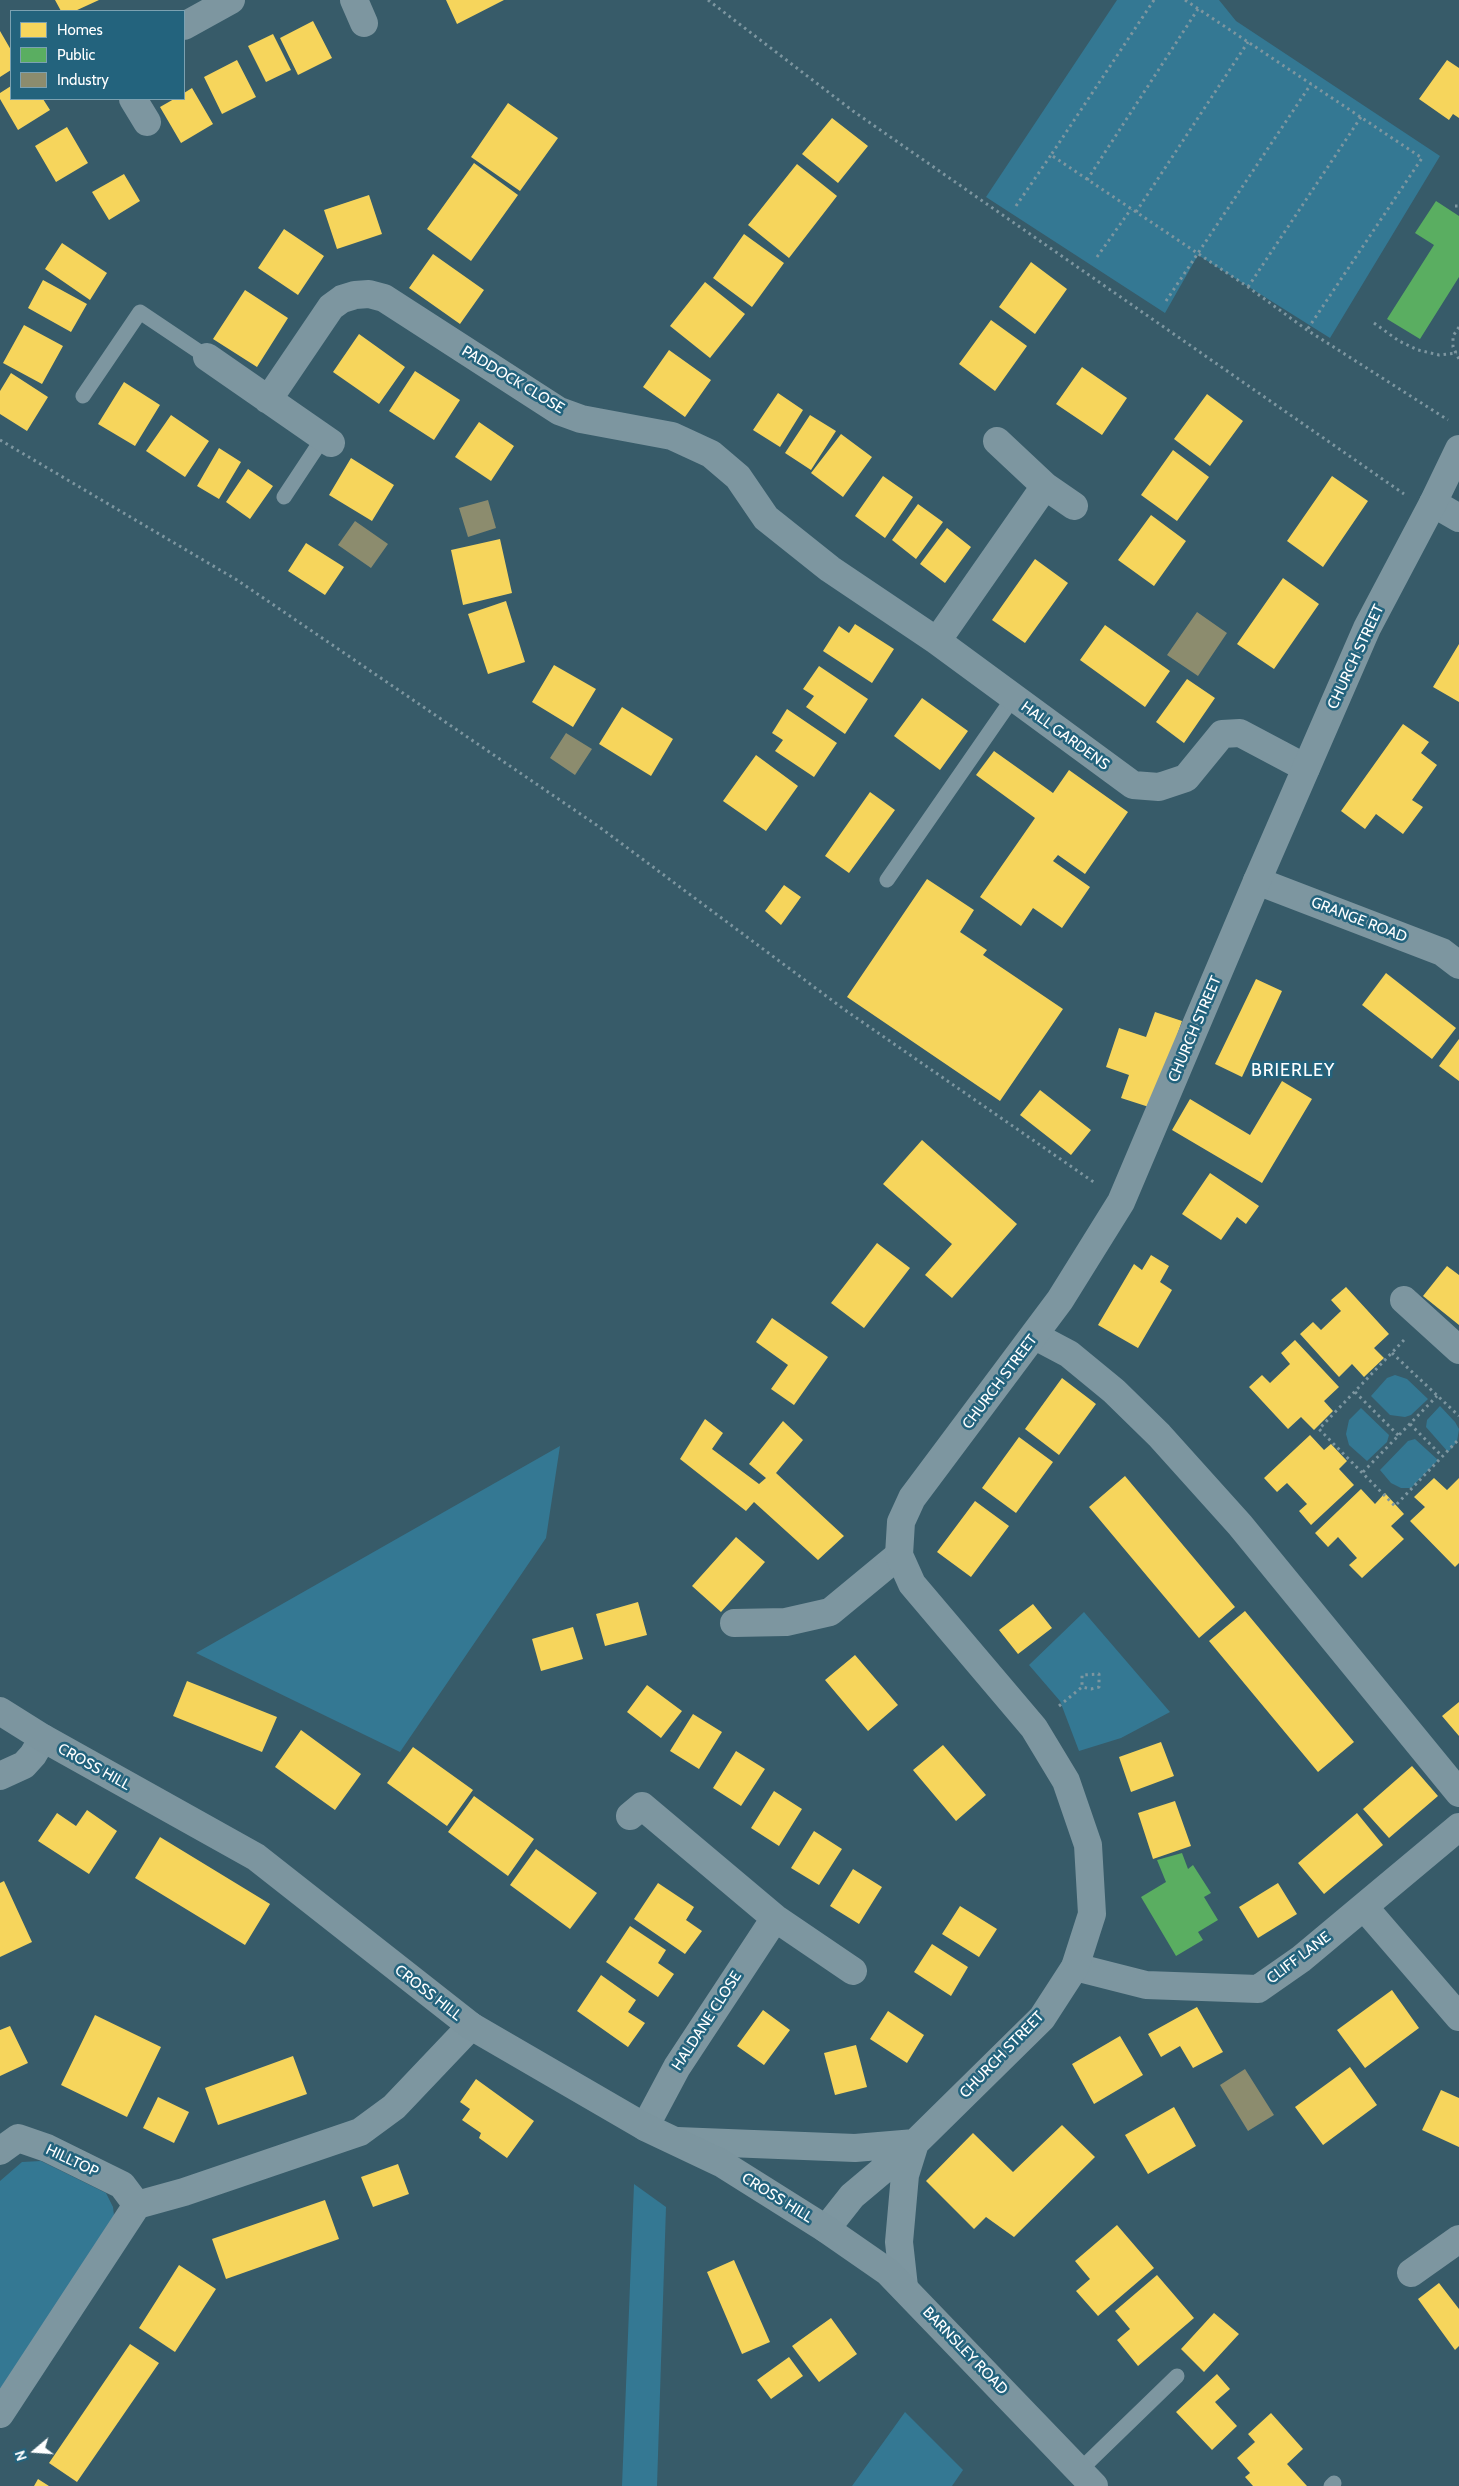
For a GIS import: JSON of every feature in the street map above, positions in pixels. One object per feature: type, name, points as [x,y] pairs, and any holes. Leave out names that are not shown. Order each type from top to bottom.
[{"type":"highway","points":[[0,1710],[43,1738]]},
{"type":"highway","name":"CROSS HILL","points":[[43,1738],[256,1857],[471,2026],[645,2127],[721,2163],[826,2228]]},
{"type":"highway","name":"BARNSLEY ROAD","points":[[826,2228],[888,2272],[904,2287],[1087,2481]]},
{"type":"street","points":[[185,25],[231,0]]},
{"type":"street","points":[[134,100],[148,122]]},
{"type":"street","name":"PADDOCK CLOSE","points":[[268,400],[331,307],[342,299],[355,295],[369,294],[384,298],[559,411],[581,419],[672,436],[711,454],[738,477],[766,518],[830,569]]},
{"type":"street","points":[[207,357],[327,440]]},
{"type":"street","points":[[997,441],[1046,486],[1074,506]]},
{"type":"street","name":"CHURCH STREET","points":[[826,2228],[852,2196],[915,2143],[1042,2018],[1075,1967],[1092,1914],[1088,1845],[1066,1781],[1034,1728],[912,1584],[899,1555],[901,1522],[912,1498],[1035,1336],[1060,1300],[1121,1202],[1367,628],[1431,508],[1459,449]]},
{"type":"street","points":[[937,641],[1046,486]]},
{"type":"street","points":[[1431,508],[1459,518]]},
{"type":"street","name":"HALL GARDENS","points":[[830,569],[937,641],[1133,785],[1159,787],[1186,778],[1222,734],[1240,733],[1306,768]]},
{"type":"street","name":"GRANGE ROAD","points":[[1257,881],[1442,952],[1459,965]]},
{"type":"street","points":[[1404,1300],[1459,1350]]},
{"type":"street","points":[[1035,1336],[1069,1354],[1114,1391],[1159,1435],[1240,1525],[1459,1792]]},
{"type":"street","points":[[734,1623],[786,1622],[830,1612],[899,1555]]},
{"type":"street","points":[[0,1776],[24,1765],[33,1755],[43,1738]]},
{"type":"street","points":[[630,1816],[642,1806],[775,1918],[852,1971]]},
{"type":"street","name":"CLIFF LANE","points":[[1075,1967],[1146,1985],[1258,1989],[1301,1959],[1459,1828]]},
{"type":"street","points":[[1364,1907],[1459,2017]]},
{"type":"street","name":"HALDANE CLOSE","points":[[645,2127],[676,2066],[775,1918]]},
{"type":"street","points":[[0,2414],[138,2205],[184,2192],[360,2132],[394,2107],[471,2026]]},
{"type":"street","name":"HILLTOP","points":[[0,2151],[18,2138],[48,2148],[122,2185],[138,2205]]},
{"type":"street","points":[[676,2141],[855,2148],[915,2143],[905,2174],[899,2242],[904,2287]]},
{"type":"street","points":[[1411,2273],[1459,2239]]},
{"type":"lane","points":[[83,396],[140,312],[207,357]]},
{"type":"lane","points":[[284,497],[327,440]]},
{"type":"lane","points":[[887,880],[1013,698]]},
{"type":"lane","points":[[1087,2481],[1178,2376]]},
{"type":"path","points":[[708,0],[853,111],[1431,508]]},
{"type":"path","points":[[1016,206],[1154,0]]},
{"type":"path","points":[[1185,0],[1422,158],[1307,330]]},
{"type":"path","points":[[1088,180],[1198,9]]},
{"type":"path","points":[[1136,212],[1248,42]]},
{"type":"path","points":[[1166,302],[1311,84]]},
{"type":"path","points":[[1248,287],[1361,117]]},
{"type":"path","points":[[1051,155],[1248,287],[1307,330],[1451,422]]},
{"type":"path","points":[[1097,257],[1131,208]]},
{"type":"path","points":[[1374,323],[1399,341],[1418,350],[1439,355],[1457,354]]},
{"type":"path","points":[[1459,327],[1453,336],[1453,347],[1459,358]]},
{"type":"path","points":[[0,440],[237,580],[598,826],[846,1010],[1121,1202]]},
{"type":"path","points":[[1425,1318],[1319,1429],[1395,1506],[1459,1439]]},
{"type":"path","points":[[1392,1353],[1459,1416]]},
{"type":"path","points":[[1354,1392],[1399,1436]]},
{"type":"path","points":[[1363,1472],[1437,1396]]},
{"type":"path","points":[[1410,1424],[1442,1456]]},
{"type":"path","points":[[1099,1674],[1099,1686],[1091,1689],[1082,1687],[1082,1675],[1099,1674]]},
{"type":"path","points":[[1059,1706],[1082,1687]]},
{"type":"shaded area","points":[[1117,0],[1219,0],[1236,21],[1440,156],[1330,338],[1198,255],[1165,313],[986,197]]},
{"type":"shaded area","points":[[1395,1375],[1407,1379],[1428,1399],[1411,1415],[1405,1417],[1390,1415],[1371,1396],[1387,1378]]},
{"type":"shaded area","points":[[1440,1406],[1459,1429],[1457,1442],[1448,1452],[1426,1427],[1427,1420]]},
{"type":"shaded area","points":[[1361,1408],[1389,1435],[1387,1442],[1367,1461],[1349,1445],[1346,1434],[1349,1420]]},
{"type":"shaded area","points":[[1415,1439],[1438,1460],[1411,1488],[1401,1488],[1391,1483],[1380,1470],[1408,1441]]},
{"type":"shaded area","points":[[560,1446],[546,1538],[400,1752],[196,1653]]},
{"type":"shaded area","points":[[1084,1612],[1170,1712],[1121,1738],[1079,1751],[1060,1701],[1029,1665]]},
{"type":"shaded area","points":[[41,2161],[106,2193],[113,2207],[115,2224],[0,2392],[0,2181],[22,2162]]},
{"type":"shaded area","points":[[634,2184],[666,2207],[657,2486],[622,2486]]},
{"type":"shaded area","points":[[905,2412],[963,2470],[952,2486],[852,2486]]},
{"type":"building: Homes","points":[[55,0],[99,0],[77,10],[60,10]]},
{"type":"building: Homes","points":[[446,0],[504,0],[457,24]]},
{"type":"building: Homes","points":[[313,21],[332,58],[298,75],[280,38]]},
{"type":"building: Homes","points":[[0,31],[10,48],[10,71],[0,77]]},
{"type":"building: Homes","points":[[273,34],[291,70],[266,82],[248,46]]},
{"type":"building: Homes","points":[[237,60],[256,97],[222,114],[204,77]]},
{"type":"building: Homes","points":[[1447,60],[1459,68],[1459,118],[1453,114],[1449,120],[1419,99]]},
{"type":"building: Homes","points":[[10,87],[10,100],[44,100],[50,110],[18,130],[0,99],[0,93]]},
{"type":"building: Homes","points":[[192,88],[213,124],[181,143],[160,107],[172,100],[185,100],[185,92]]},
{"type":"building: Homes","points":[[508,103],[558,138],[520,191],[471,157]]},
{"type":"building: Homes","points":[[832,118],[868,146],[838,183],[802,154]]},
{"type":"building: Homes","points":[[67,127],[88,163],[56,182],[35,146]]},
{"type":"building: Homes","points":[[474,163],[518,195],[471,261],[427,229]]},
{"type":"building: Homes","points":[[797,164],[837,196],[789,258],[748,225]]},
{"type":"building: Homes","points":[[124,174],[140,201],[109,220],[92,192]]},
{"type":"building: Homes","points":[[369,195],[382,234],[337,249],[324,210]]},
{"type":"building: Homes","points":[[284,229],[324,256],[298,295],[258,268]]},
{"type":"building: Homes","points":[[744,234],[784,263],[752,307],[713,278]]},
{"type":"building: Homes","points":[[62,243],[107,273],[90,300],[45,269]]},
{"type":"building: Homes","points":[[433,254],[484,290],[460,324],[409,288]]},
{"type":"building: Homes","points":[[1031,262],[1067,289],[1035,334],[999,307]]},
{"type":"building: Homes","points":[[43,280],[87,304],[71,332],[28,308]]},
{"type":"building: Homes","points":[[705,282],[745,314],[710,358],[670,326]]},
{"type":"building: Homes","points":[[245,290],[288,318],[257,367],[213,339]]},
{"type":"building: Homes","points":[[991,320],[1027,346],[995,391],[959,364]]},
{"type":"building: Homes","points":[[24,325],[63,346],[42,384],[3,363]]},
{"type":"building: Homes","points":[[359,334],[405,367],[379,404],[333,372]]},
{"type":"building: Homes","points":[[669,350],[711,380],[685,417],[643,387]]},
{"type":"building: Homes","points":[[1082,367],[1127,398],[1102,435],[1056,404]]},
{"type":"building: Homes","points":[[415,371],[460,400],[434,440],[389,411]]},
{"type":"building: Homes","points":[[11,373],[48,397],[27,431],[0,414],[0,391]]},
{"type":"building: Homes","points":[[124,382],[160,405],[135,446],[98,424]]},
{"type":"building: Homes","points":[[778,393],[803,410],[780,447],[753,430]]},
{"type":"building: Homes","points":[[1207,394],[1243,421],[1210,466],[1174,439]]},
{"type":"building: Homes","points":[[171,415],[209,441],[185,477],[146,451]]},
{"type":"building: Homes","points":[[810,415],[836,431],[811,470],[785,453]]},
{"type":"building: Homes","points":[[479,422],[514,446],[491,481],[455,457]]},
{"type":"building: Homes","points":[[841,434],[872,457],[843,497],[811,473]]},
{"type":"building: Homes","points":[[219,448],[241,462],[219,499],[197,486]]},
{"type":"building: Homes","points":[[1173,450],[1209,477],[1177,521],[1141,495]]},
{"type":"building: Homes","points":[[351,458],[394,485],[372,521],[329,495]]},
{"type":"building: Homes","points":[[248,469],[273,486],[250,519],[226,502]]},
{"type":"building: Homes","points":[[883,476],[913,497],[885,538],[855,516]]},
{"type":"building: Homes","points":[[1332,476],[1368,501],[1323,567],[1287,541]]},
{"type":"building: Homes","points":[[918,504],[943,522],[916,559],[892,540]]},
{"type":"building: Homes","points":[[1151,515],[1186,541],[1154,586],[1118,560]]},
{"type":"building: Homes","points":[[947,528],[971,547],[945,583],[920,564]]},
{"type":"building: Homes","points":[[500,539],[512,593],[463,605],[451,550]]},
{"type":"building: Homes","points":[[306,543],[344,567],[325,595],[288,571]]},
{"type":"building: Homes","points":[[1035,559],[1068,583],[1025,643],[992,620]]},
{"type":"building: Homes","points":[[1283,578],[1319,604],[1274,669],[1237,644]]},
{"type":"building: Homes","points":[[506,601],[525,662],[488,674],[468,614]]},
{"type":"building: Homes","points":[[855,624],[894,649],[872,683],[823,651],[839,626],[849,633]]},
{"type":"building: Homes","points":[[1105,625],[1170,671],[1145,707],[1080,660]]},
{"type":"building: Homes","points":[[1459,644],[1459,702],[1433,687]]},
{"type":"building: Homes","points":[[554,665],[596,689],[573,727],[532,702]]},
{"type":"building: Homes","points":[[819,666],[868,699],[845,734],[806,707],[814,696],[803,689]]},
{"type":"building: Homes","points":[[1187,679],[1215,698],[1184,743],[1156,722]]},
{"type":"building: Homes","points":[[922,698],[968,731],[940,770],[894,736]]},
{"type":"building: Homes","points":[[622,707],[673,739],[651,776],[599,744]]},
{"type":"building: Homes","points":[[787,709],[837,743],[814,777],[775,751],[783,740],[772,733]]},
{"type":"building: Homes","points":[[1403,724],[1429,742],[1421,753],[1437,765],[1412,800],[1423,807],[1403,834],[1376,814],[1365,829],[1341,811]]},
{"type":"building: Homes","points":[[994,751],[1053,793],[1069,770],[1128,812],[1085,874],[1058,855],[1053,861],[1090,887],[1062,928],[1033,908],[1021,926],[980,897],[1035,818],[976,775]]},
{"type":"building: Homes","points":[[756,755],[798,786],[766,831],[723,801]]},
{"type":"building: Homes","points":[[870,792],[895,810],[849,873],[825,856]]},
{"type":"building: Homes","points":[[927,879],[974,910],[960,932],[987,950],[983,955],[1063,1009],[1000,1101],[847,997]]},
{"type":"building: Homes","points":[[784,885],[801,897],[781,925],[765,911]]},
{"type":"building: Homes","points":[[1386,973],[1456,1028],[1432,1059],[1362,1005]]},
{"type":"building: Homes","points":[[1256,979],[1282,991],[1242,1077],[1215,1064]]},
{"type":"building: Homes","points":[[1155,1012],[1182,1021],[1152,1108],[1121,1098],[1129,1075],[1106,1067],[1119,1028],[1146,1037]]},
{"type":"building: Homes","points":[[1459,1039],[1459,1081],[1439,1066]]},
{"type":"building: Homes","points":[[1282,1081],[1312,1099],[1262,1183],[1172,1130],[1190,1099],[1250,1135]]},
{"type":"building: Homes","points":[[1040,1090],[1091,1130],[1071,1155],[1020,1115]]},
{"type":"building: Homes","points":[[922,1140],[1017,1224],[952,1298],[925,1275],[952,1244],[883,1184]]},
{"type":"building: Homes","points":[[1210,1173],[1259,1206],[1246,1224],[1237,1217],[1221,1240],[1182,1214]]},
{"type":"building: Homes","points":[[877,1243],[910,1268],[864,1328],[831,1303]]},
{"type":"building: Homes","points":[[1151,1255],[1169,1266],[1160,1282],[1172,1290],[1138,1348],[1098,1325],[1134,1264],[1142,1270]]},
{"type":"building: Homes","points":[[1447,1266],[1459,1275],[1459,1325],[1423,1296]]},
{"type":"building: Homes","points":[[1346,1287],[1389,1334],[1374,1348],[1384,1358],[1364,1377],[1352,1364],[1339,1377],[1300,1334],[1313,1322],[1321,1330],[1341,1311],[1331,1300]]},
{"type":"building: Homes","points":[[772,1318],[828,1357],[794,1405],[771,1389],[788,1365],[756,1342]]},
{"type":"building: Homes","points":[[1295,1340],[1339,1387],[1324,1401],[1333,1411],[1314,1430],[1301,1417],[1288,1429],[1249,1387],[1262,1375],[1270,1383],[1290,1364],[1281,1353]]},
{"type":"building: Homes","points":[[1062,1378],[1096,1404],[1059,1455],[1025,1429]]},
{"type":"building: Homes","points":[[705,1419],[723,1433],[712,1449],[759,1484],[766,1478],[749,1464],[783,1421],[803,1440],[776,1473],[844,1536],[818,1560],[754,1502],[746,1511],[680,1459]]},
{"type":"building: Homes","points":[[1310,1435],[1324,1450],[1331,1444],[1347,1461],[1339,1469],[1354,1485],[1311,1525],[1299,1511],[1307,1504],[1287,1483],[1277,1492],[1264,1478]]},
{"type":"building: Homes","points":[[1019,1437],[1053,1462],[1016,1513],[982,1488]]},
{"type":"building: Homes","points":[[1125,1476],[1235,1607],[1199,1638],[1089,1507]]},
{"type":"building: Homes","points":[[1434,1478],[1447,1490],[1459,1478],[1459,1563],[1455,1567],[1410,1521],[1425,1507],[1414,1497]]},
{"type":"building: Homes","points":[[1361,1489],[1375,1504],[1385,1493],[1404,1514],[1391,1526],[1404,1539],[1362,1578],[1349,1565],[1357,1558],[1338,1537],[1328,1547],[1315,1533]]},
{"type":"building: Homes","points":[[975,1501],[1009,1526],[971,1577],[937,1552]]},
{"type":"building: Homes","points":[[736,1537],[765,1562],[721,1612],[692,1586]]},
{"type":"building: Homes","points":[[638,1602],[647,1635],[605,1646],[596,1614]]},
{"type":"building: Homes","points":[[1033,1604],[1052,1628],[1018,1654],[999,1630]]},
{"type":"building: Homes","points":[[1245,1611],[1354,1742],[1318,1772],[1209,1641]]},
{"type":"building: Homes","points":[[573,1627],[583,1659],[541,1671],[532,1639]]},
{"type":"building: Homes","points":[[855,1655],[898,1705],[868,1731],[825,1680]]},
{"type":"building: Homes","points":[[187,1681],[277,1717],[262,1752],[173,1716]]},
{"type":"building: Homes","points":[[647,1685],[682,1711],[661,1738],[627,1712]]},
{"type":"building: Homes","points":[[1459,1702],[1459,1736],[1442,1716]]},
{"type":"building: Homes","points":[[693,1714],[722,1732],[699,1769],[670,1751]]},
{"type":"building: Homes","points":[[301,1730],[361,1774],[335,1810],[275,1767]]},
{"type":"building: Homes","points":[[1161,1742],[1174,1776],[1131,1792],[1119,1757]]},
{"type":"building: Homes","points":[[943,1745],[986,1795],[956,1821],[913,1770]]},
{"type":"building: Homes","points":[[413,1747],[473,1790],[447,1826],[387,1783]]},
{"type":"building: Homes","points":[[736,1751],[765,1769],[741,1806],[713,1788]]},
{"type":"building: Homes","points":[[1412,1766],[1438,1796],[1389,1838],[1363,1809]]},
{"type":"building: Homes","points":[[774,1791],[802,1809],[779,1846],[751,1828]]},
{"type":"building: Homes","points":[[474,1796],[534,1839],[508,1876],[448,1832]]},
{"type":"building: Homes","points":[[1175,1801],[1191,1846],[1153,1859],[1138,1813]]},
{"type":"building: Homes","points":[[87,1810],[117,1831],[89,1874],[38,1841],[57,1813],[76,1826]]},
{"type":"building: Homes","points":[[1357,1813],[1383,1845],[1324,1894],[1298,1863]]},
{"type":"building: Homes","points":[[814,1831],[842,1849],[819,1885],[791,1868]]},
{"type":"building: Homes","points":[[160,1837],[270,1904],[245,1945],[135,1878]]},
{"type":"building: Homes","points":[[536,1849],[597,1893],[570,1929],[510,1885]]},
{"type":"building: Homes","points":[[853,1869],[882,1887],[859,1924],[830,1906]]},
{"type":"building: Homes","points":[[4,1881],[32,1942],[0,1957],[0,1883]]},
{"type":"building: Homes","points":[[658,1883],[694,1907],[686,1920],[702,1931],[685,1954],[634,1919]]},
{"type":"building: Homes","points":[[1278,1883],[1297,1914],[1258,1938],[1239,1907]]},
{"type":"building: Homes","points":[[960,1906],[997,1929],[979,1957],[942,1934]]},
{"type":"building: Homes","points":[[630,1926],[666,1950],[658,1963],[674,1974],[658,1997],[606,1962]]},
{"type":"building: Homes","points":[[932,1944],[968,1967],[951,1996],[914,1972]]},
{"type":"building: Homes","points":[[601,1975],[636,2000],[628,2012],[645,2023],[628,2047],[577,2011]]},
{"type":"building: Homes","points":[[1392,1990],[1419,2028],[1365,2068],[1337,2030]]},
{"type":"building: Homes","points":[[1197,2007],[1223,2052],[1193,2068],[1180,2046],[1161,2057],[1148,2034]]},
{"type":"building: Homes","points":[[763,2010],[790,2030],[764,2065],[737,2046]]},
{"type":"building: Homes","points":[[888,2011],[924,2035],[907,2063],[870,2039]]},
{"type":"building: Homes","points":[[95,2015],[161,2047],[127,2117],[61,2085]]},
{"type":"building: Homes","points":[[10,2026],[28,2063],[0,2076],[0,2030]]},
{"type":"building: Homes","points":[[1120,2036],[1143,2075],[1094,2104],[1072,2064]]},
{"type":"building: Homes","points":[[856,2045],[867,2087],[835,2095],[824,2053]]},
{"type":"building: Homes","points":[[293,2056],[307,2094],[218,2125],[205,2088]]},
{"type":"building: Homes","points":[[1350,2067],[1377,2105],[1323,2145],[1295,2107]]},
{"type":"building: Homes","points":[[476,2079],[534,2121],[507,2158],[479,2138],[481,2133],[462,2120],[470,2109],[460,2102]]},
{"type":"building: Homes","points":[[1441,2090],[1459,2098],[1459,2147],[1422,2130]]},
{"type":"building: Homes","points":[[158,2097],[189,2112],[174,2143],[143,2128]]},
{"type":"building: Homes","points":[[1174,2107],[1196,2146],[1148,2174],[1125,2135]]},
{"type":"building: Homes","points":[[1062,2125],[1095,2157],[1014,2237],[986,2217],[974,2229],[926,2181],[973,2133],[1013,2172]]},
{"type":"building: Homes","points":[[398,2164],[409,2194],[373,2207],[361,2177]]},
{"type":"building: Homes","points":[[325,2200],[339,2239],[226,2279],[212,2239]]},
{"type":"building: Homes","points":[[1117,2225],[1154,2268],[1098,2316],[1076,2291],[1090,2279],[1075,2261]]},
{"type":"building: Homes","points":[[734,2260],[770,2342],[742,2354],[707,2272]]},
{"type":"building: Homes","points":[[179,2265],[216,2289],[175,2352],[139,2328]]},
{"type":"building: Homes","points":[[1157,2275],[1194,2318],[1138,2366],[1117,2340],[1130,2329],[1115,2311]]},
{"type":"building: Homes","points":[[1439,2283],[1459,2309],[1459,2346],[1455,2350],[1418,2299]]},
{"type":"building: Homes","points":[[1214,2313],[1239,2334],[1204,2372],[1181,2349]]},
{"type":"building: Homes","points":[[831,2318],[857,2354],[819,2382],[792,2346]]},
{"type":"building: Homes","points":[[130,2344],[159,2363],[77,2482],[49,2463]]},
{"type":"building: Homes","points":[[789,2357],[803,2376],[771,2399],[757,2380]]},
{"type":"building: Homes","points":[[1217,2374],[1230,2389],[1215,2402],[1237,2426],[1212,2450],[1176,2412]]},
{"type":"building: Homes","points":[[1271,2413],[1303,2449],[1287,2464],[1307,2486],[1253,2486],[1245,2477],[1250,2473],[1237,2458],[1255,2442],[1248,2434]]},
{"type":"building: Homes","points":[[38,2479],[49,2486],[34,2486]]},
{"type":"building: Public","points":[[1436,201],[1459,216],[1459,277],[1420,339],[1387,319],[1434,245],[1415,233]]},
{"type":"building: Public","points":[[1182,1853],[1188,1869],[1193,1865],[1211,1893],[1204,1897],[1218,1920],[1198,1932],[1203,1940],[1176,1956],[1141,1897],[1166,1882],[1157,1860]]},
{"type":"building: Industry","points":[[488,500],[496,528],[468,537],[459,508]]},
{"type":"building: Industry","points":[[355,521],[388,544],[371,568],[338,545]]},
{"type":"building: Industry","points":[[1197,612],[1227,633],[1198,676],[1167,655]]},
{"type":"building: Industry","points":[[566,733],[592,749],[575,775],[550,758]]},
{"type":"building: Industry","points":[[1245,2069],[1274,2115],[1248,2131],[1220,2085]]},
{"type":"district","name":"BRIERLEY","points":[[1293,1071]]}]
